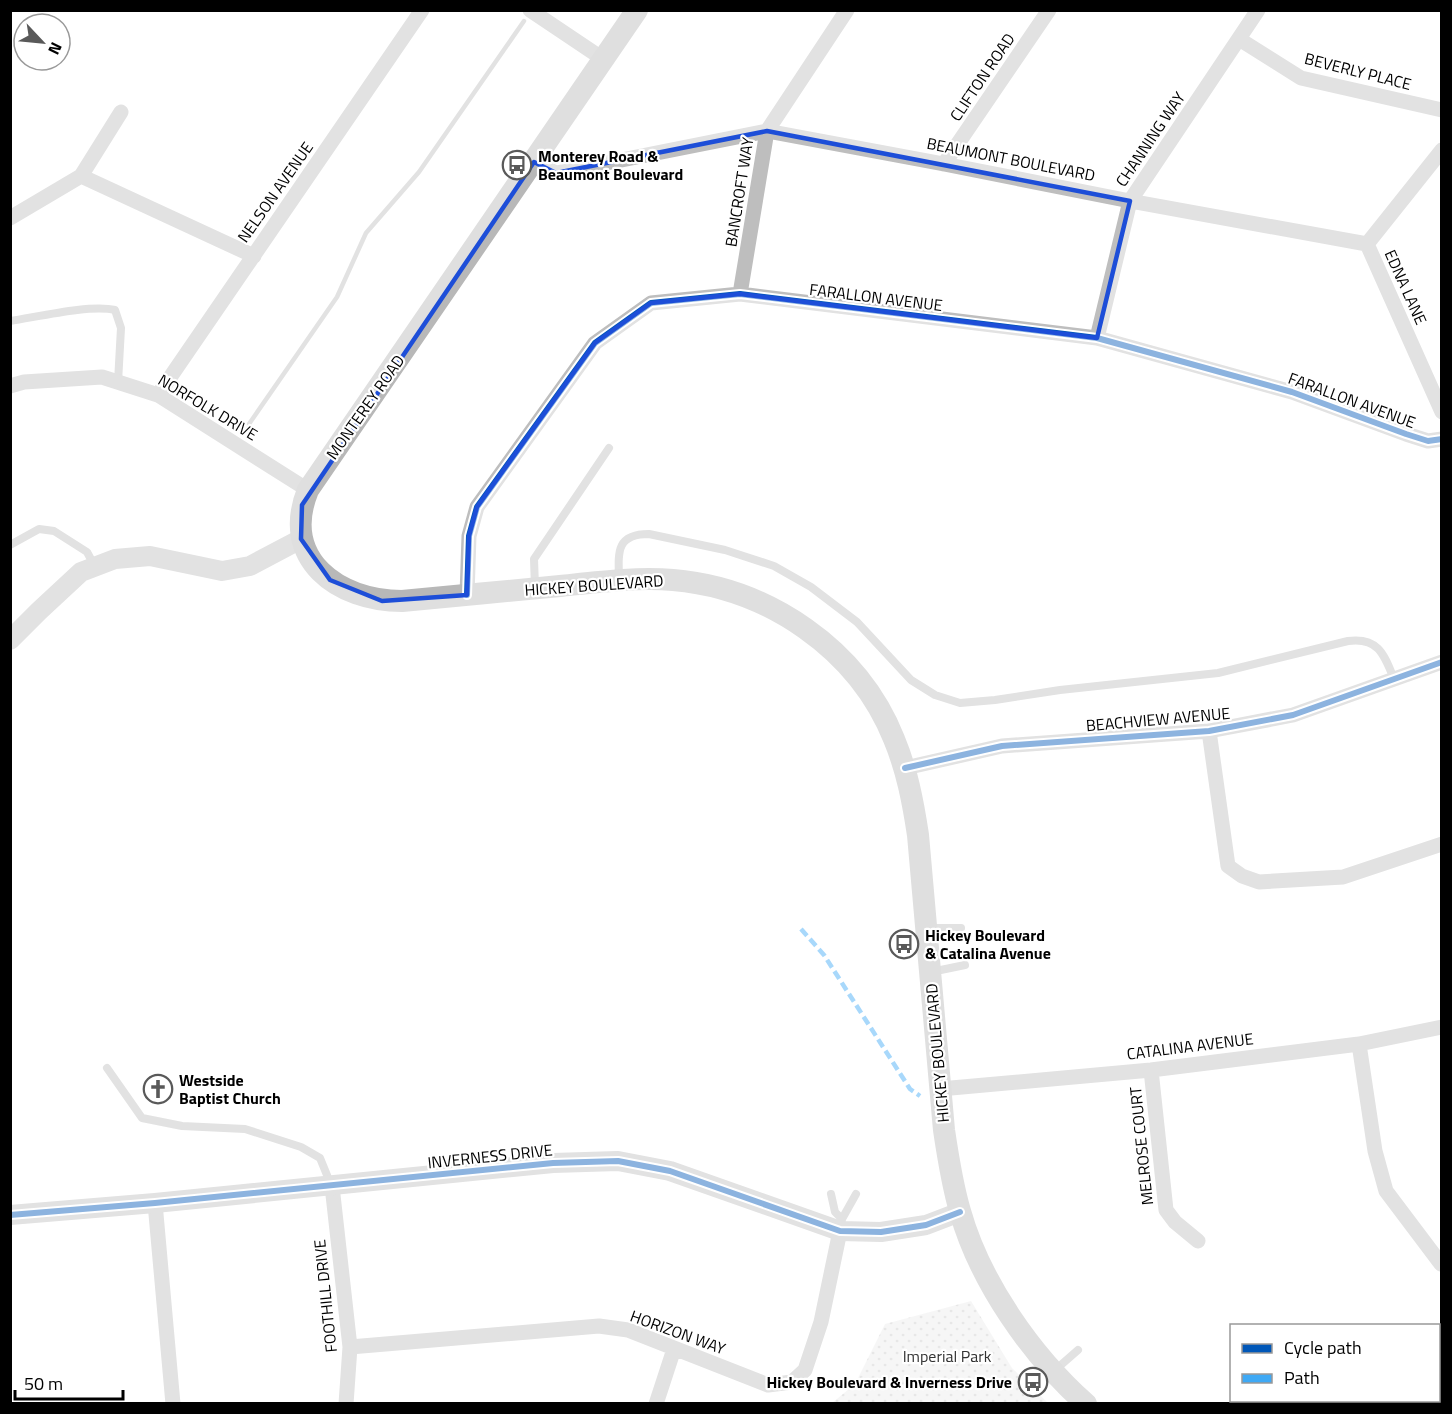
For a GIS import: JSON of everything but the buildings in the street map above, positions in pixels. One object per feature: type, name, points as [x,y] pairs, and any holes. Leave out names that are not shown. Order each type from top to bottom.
[{"type":"main road","name":"MONTEREY ROAD","points":[[301,539],[302,505],[308,490],[637,10]]},
{"type":"main road","name":"HICKEY BOULEVARD","points":[[301,539],[307,554],[330,580],[345,590],[382,601],[619,580],[674,580],[726,590],[753,599],[801,625],[823,641],[861,682],[879,708],[894,737],[905,768],[918,835],[940,1089],[949,1162],[960,1212],[974,1249],[1010,1314],[1053,1372],[1086,1404]]},
{"type":"street","name":"NELSON AVENUE","points":[[158,395],[422,10]]},
{"type":"street","points":[[530,10],[603,59]]},
{"type":"street","name":"BANCROFT WAY","points":[[740,294],[767,131],[847,10]]},
{"type":"street","name":"CLIFTON ROAD","points":[[944,164],[1049,10]]},
{"type":"street","name":"CHANNING WAY","points":[[1098,338],[1130,201],[1258,10]]},
{"type":"street","name":"BEVERLY PLACE","points":[[1239,39],[1301,78],[1442,110]]},
{"type":"street","points":[[10,218],[81,176],[121,112]]},
{"type":"street","name":"BEAUMONT BOULEVARD","points":[[534,162],[556,173],[767,131],[1368,244]]},
{"type":"street","points":[[1368,244],[1442,150]]},
{"type":"street","points":[[81,176],[254,256]]},
{"type":"street","name":"EDNA LANE","points":[[1368,244],[1442,412]]},
{"type":"street","name":"FARALLON AVENUE","points":[[467,595],[468,536],[477,507],[595,343],[651,303],[740,294],[1098,338],[1292,392],[1428,441],[1442,439]]},
{"type":"street","name":"NORFOLK DRIVE","points":[[10,386],[24,382],[102,377],[158,395],[308,490]]},
{"type":"street","points":[[10,640],[81,572],[115,559],[150,556],[222,571],[250,566],[301,539]]},
{"type":"street","name":"BEACHVIEW AVENUE","points":[[905,768],[1002,746],[1209,731],[1293,715],[1442,662]]},
{"type":"street","points":[[1209,731],[1228,866],[1242,876],[1259,882],[1343,877],[1442,844]]},
{"type":"street","name":"CATALINA AVENUE","points":[[940,1089],[1151,1070],[1359,1044],[1442,1027]]},
{"type":"street","points":[[1359,1044],[1375,1151],[1386,1191],[1441,1264]]},
{"type":"street","name":"MELROSE COURT","points":[[1151,1070],[1166,1210],[1175,1222],[1198,1241]]},
{"type":"street","name":"INVERNESS DRIVE","points":[[10,1215],[155,1203],[553,1163],[618,1161],[670,1171],[841,1225],[880,1232],[926,1225],[960,1212]]},
{"type":"street","name":"FOOTHILL DRIVE","points":[[332,1186],[350,1347],[346,1404]]},
{"type":"street","points":[[155,1203],[173,1404]]},
{"type":"street","name":"HORIZON WAY","points":[[350,1347],[599,1326],[628,1330],[768,1385],[792,1382],[805,1370],[818,1332],[841,1225]]},
{"type":"street","points":[[656,1404],[674,1349]]},
{"type":"lane","points":[[10,321],[98,309],[115,310],[121,328],[118,382]]},
{"type":"lane","points":[[535,588],[534,559],[609,448]]},
{"type":"lane","points":[[10,545],[39,529],[54,531],[87,552],[95,567]]},
{"type":"lane","points":[[619,580],[620,548],[624,540],[636,534],[649,534],[725,550],[774,566],[812,587],[857,622],[911,680],[935,695],[960,703],[1218,673],[1363,639],[1376,646],[1381,652],[1394,679]]},
{"type":"lane","points":[[926,928],[961,928]]},
{"type":"lane","points":[[930,972],[965,965]]},
{"type":"lane","points":[[107,1068],[142,1118],[182,1126],[244,1129],[301,1146],[320,1158],[332,1186]]},
{"type":"lane","points":[[831,1194],[841,1225]]},
{"type":"lane","points":[[841,1225],[856,1194]]},
{"type":"lane","points":[[1053,1372],[1078,1350]]},
{"type":"highlighted area","points":[[767,131],[1130,201],[1097,338],[740,294],[651,303],[595,343],[477,507],[469,536],[467,595],[382,601],[330,580],[301,539],[302,505],[534,162],[556,173]]},
{"type":"green space","name":"Imperial Park","points":[[971,1301],[1012,1368],[1048,1403],[832,1403],[855,1384],[885,1324]]},
{"type":"waterway","points":[[249,424],[337,297],[366,233],[419,172],[524,21]]},
{"type":"marked path","points":[[801,929],[824,955],[910,1089],[920,1096]]},
{"type":"marked path","points":[[1354,1402],[1358,1404]]},
{"type":"cycle path","points":[[467,595],[469,536],[477,507],[595,343],[651,303],[740,294],[1097,338],[1292,392],[1428,441],[1442,439]]},
{"type":"cycle path","points":[[905,768],[1002,746],[1209,731],[1293,715],[1442,662]]},
{"type":"cycle path","points":[[10,1215],[155,1203],[553,1163],[618,1161],[670,1171],[840,1231],[881,1232],[926,1225],[960,1212]]},
{"type":"place","name":"Monterey Road & Beaumont Boulevard","points":[[517,165]]},
{"type":"place","name":"Hickey Boulevard & Catalina Avenue","points":[[904,944]]},
{"type":"place","name":"Westside Baptist Church","points":[[158,1089]]},
{"type":"place","name":"Hickey Boulevard & Inverness Drive","points":[[1033,1382]]}]
